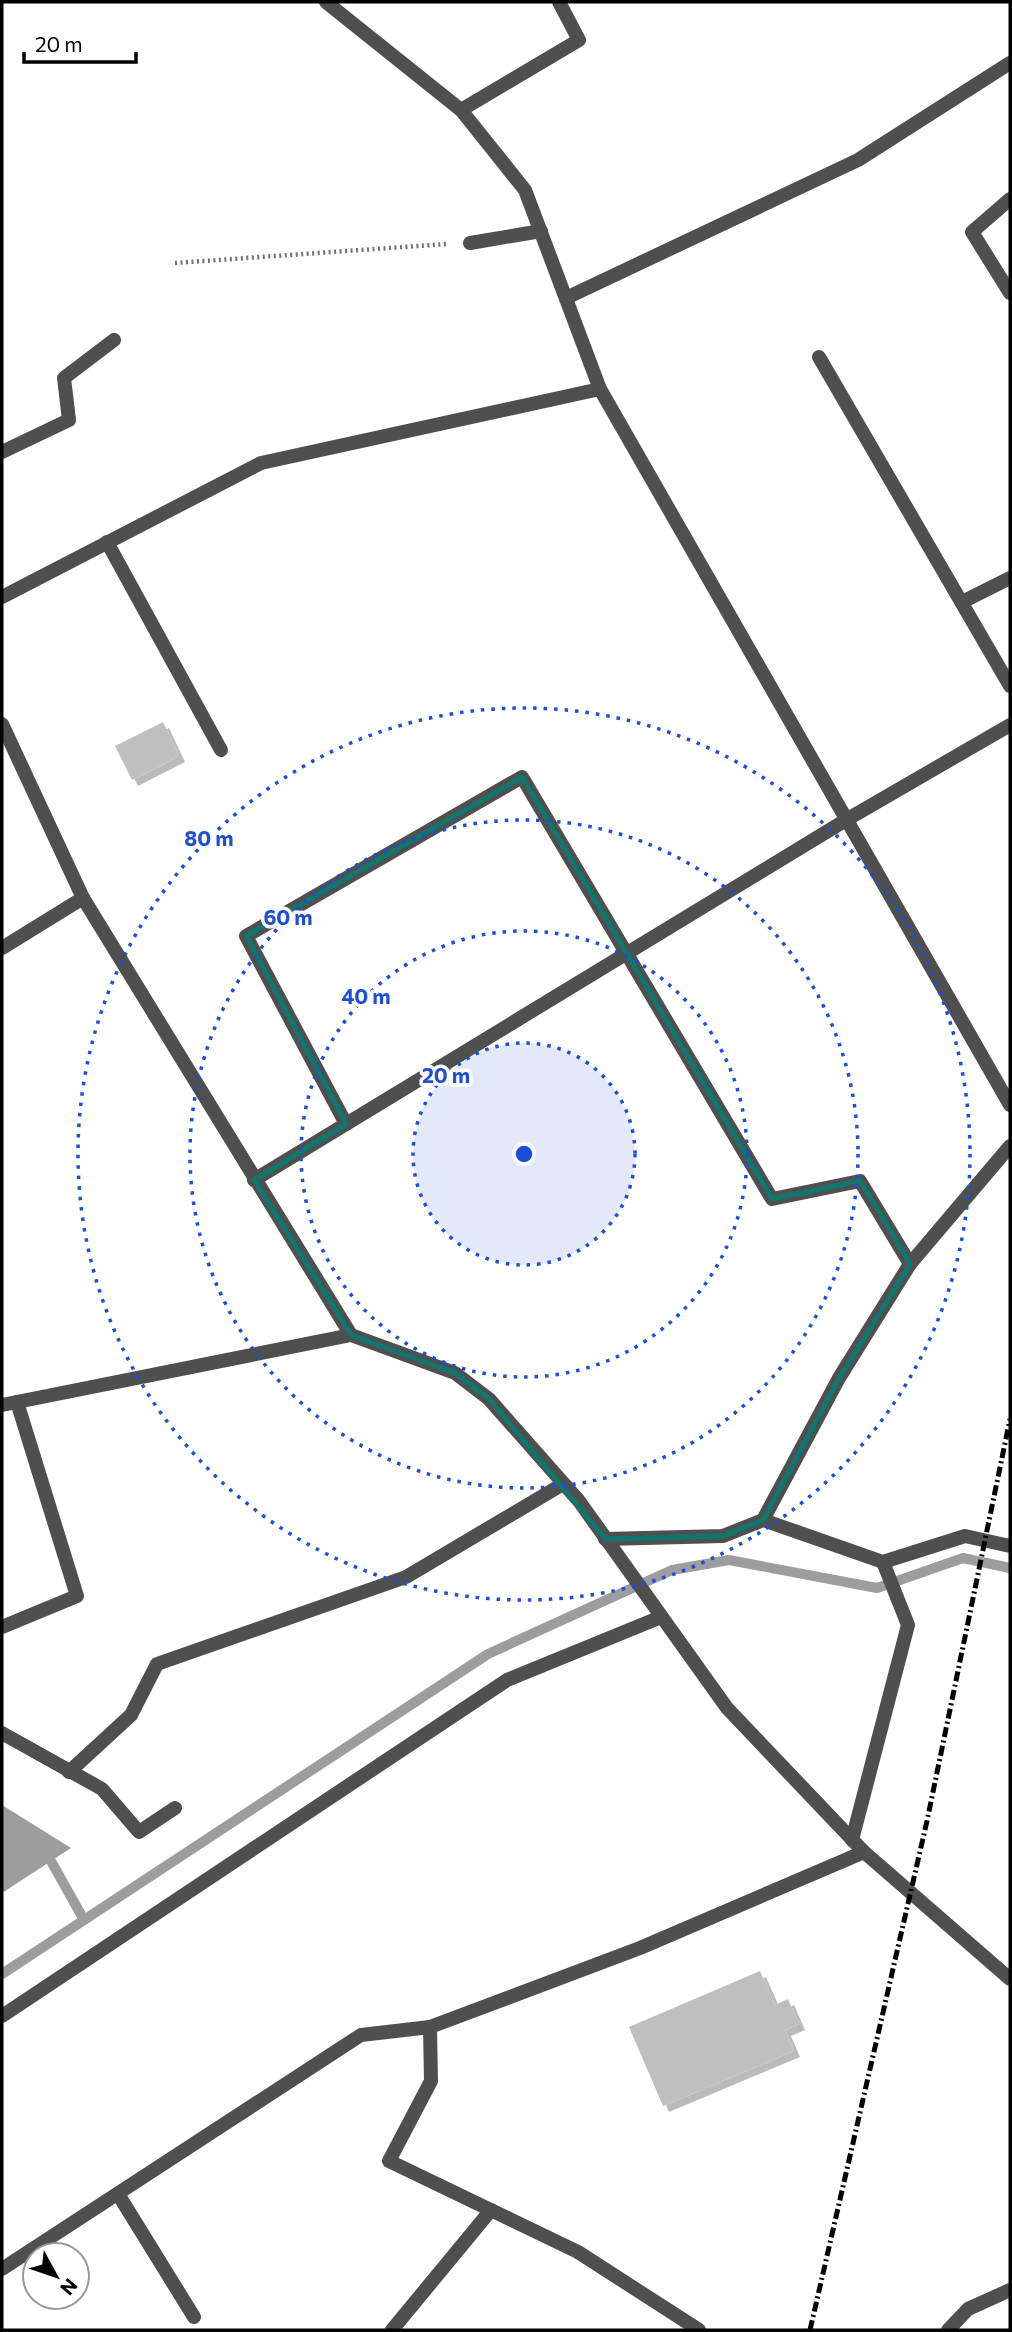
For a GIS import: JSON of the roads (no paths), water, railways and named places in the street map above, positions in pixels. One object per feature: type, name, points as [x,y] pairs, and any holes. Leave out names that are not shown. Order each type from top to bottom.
[{"type":"street","points":[[326,2],[461,110],[525,190],[600,389],[1010,1105]]},
{"type":"street","points":[[461,110],[579,40],[559,2]]},
{"type":"street","points":[[566,298],[858,160],[1010,63]]},
{"type":"street","points":[[1010,199],[972,232],[1010,293]]},
{"type":"street","points":[[470,243],[541,231]]},
{"type":"street","points":[[2,452],[69,420],[64,378],[114,340]]},
{"type":"street","points":[[820,356],[1010,686]]},
{"type":"street","points":[[2,597],[261,463],[600,389]]},
{"type":"street","points":[[107,542],[222,750]]},
{"type":"street","points":[[962,602],[1010,578]]},
{"type":"street","points":[[2,724],[83,898],[351,1335]]},
{"type":"street","points":[[254,1180],[846,820],[1010,725]]},
{"type":"street","points":[[346,1124],[246,936],[523,777],[625,954],[772,1199],[860,1181],[910,1264]]},
{"type":"street","points":[[2,948],[83,898]]},
{"type":"street","points":[[605,1539],[723,1536],[762,1520],[839,1378],[910,1264],[1010,1146]]},
{"type":"street","points":[[2,1627],[77,1596],[9,1403],[351,1335],[455,1373],[489,1399],[563,1484],[727,1708],[864,1852],[1010,1979]]},
{"type":"street","points":[[69,1772],[131,1715],[157,1664],[406,1577],[563,1484]]},
{"type":"street","points":[[762,1520],[883,1562],[965,1536],[1010,1546]]},
{"type":"street","points":[[852,1840],[908,1625],[883,1562]]},
{"type":"street","points":[[2,2015],[508,1680],[662,1617]]},
{"type":"street","points":[[2,1733],[102,1789],[139,1832],[175,1808]]},
{"type":"street","points":[[2,2270],[361,2035],[430,2027],[640,1948],[864,1852]]},
{"type":"street","points":[[430,2027],[431,2081],[389,2161],[578,2252],[699,2330]]},
{"type":"street","points":[[118,2194],[194,2317]]},
{"type":"street","points":[[392,2330],[491,2210]]},
{"type":"street","points":[[948,2330],[968,2309],[1010,2290]]},
{"type":"waterway","points":[[2,1974],[488,1654],[672,1570],[729,1560],[877,1588],[963,1558],[1010,1568]]},
{"type":"waterway","points":[[51,1861],[84,1920]]},
{"type":"railway","points":[[810,2330],[927,1821],[1010,1419]]}]
